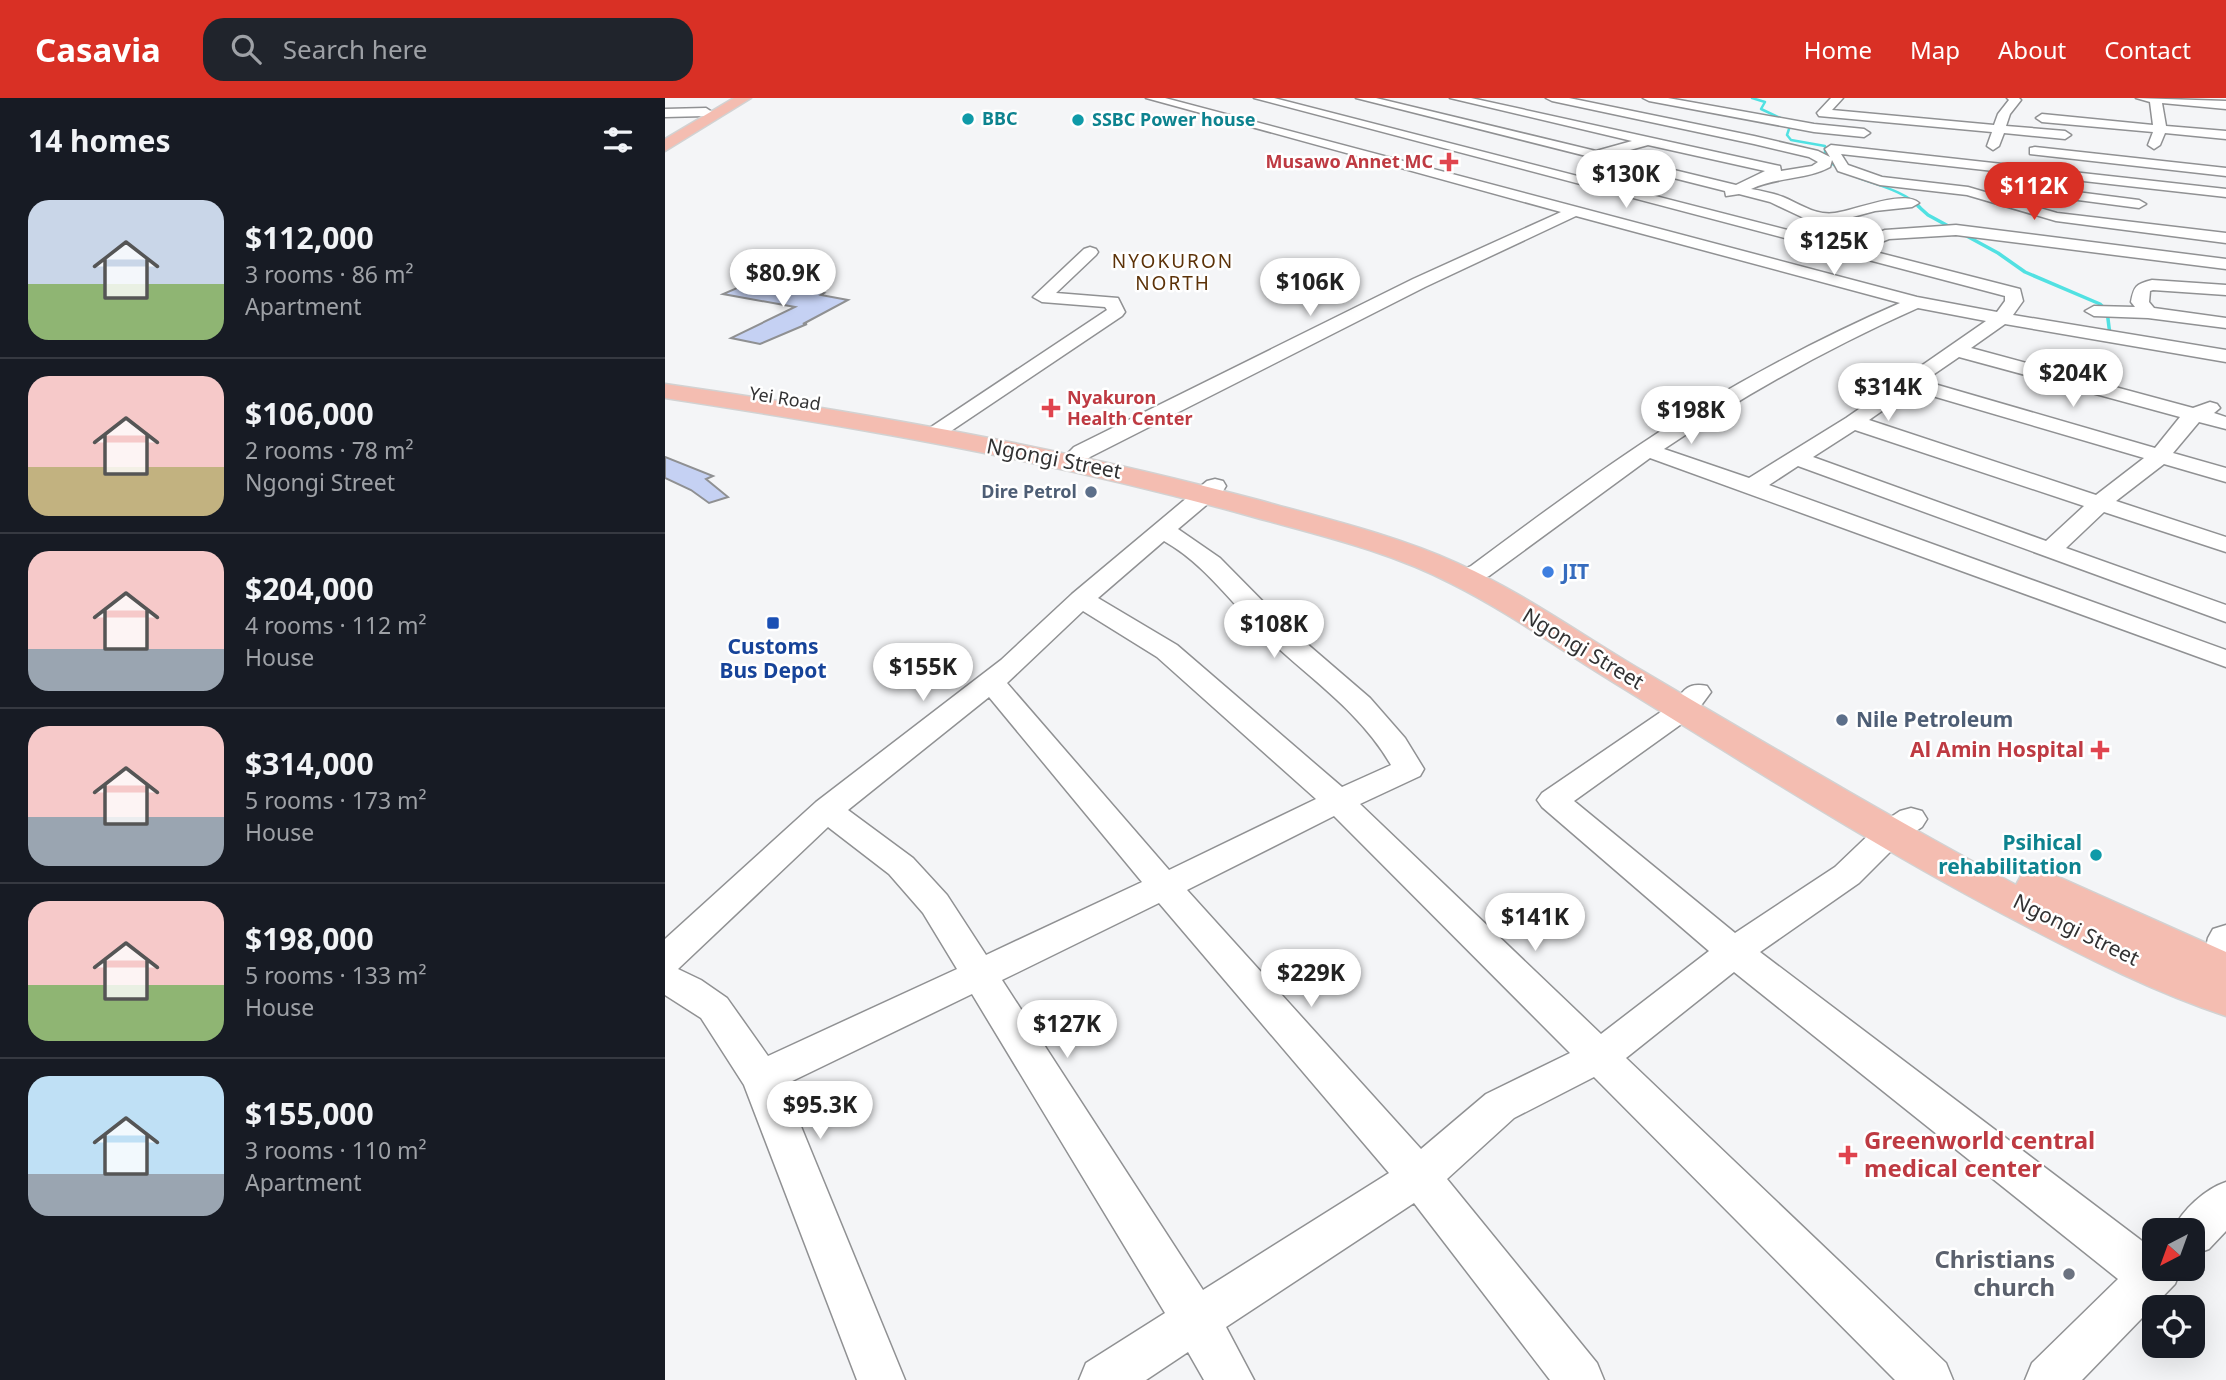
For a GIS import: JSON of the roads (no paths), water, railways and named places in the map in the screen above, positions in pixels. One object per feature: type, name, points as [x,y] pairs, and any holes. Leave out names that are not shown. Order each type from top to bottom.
[{"type":"main road","points":[[665,137],[733,98]]},
{"type":"main road","points":[[665,146],[744,98]]},
{"type":"main road","name":"Yei Road","points":[[665,382],[918,427]]},
{"type":"main road","name":"Yei Road","points":[[665,391],[918,427]]},
{"type":"main road","name":"Ngongi Street","points":[[918,427],[1076,457],[1210,490],[1472,574],[1691,700],[2081,935],[2222,973]]},
{"type":"street","points":[[1152,98],[1916,302],[2001,319],[2226,356]]},
{"type":"street","points":[[1260,98],[1315,122]]},
{"type":"street","points":[[1362,98],[1775,199],[1811,216],[1835,218],[1882,206],[1912,203]]},
{"type":"street","points":[[1250,125],[1277,117],[1315,122],[1343,120],[1428,98]]},
{"type":"street","points":[[1456,98],[1775,169],[1766,177],[1738,191],[1660,219],[1649,229]]},
{"type":"street","points":[[1552,98],[1812,154],[1825,160],[1825,164],[1816,169],[1766,177]]},
{"type":"street","points":[[1397,164],[1619,98]]},
{"type":"street","points":[[1649,98],[1814,128],[1883,135]]},
{"type":"street","points":[[1841,99],[1823,113],[2085,137]]},
{"type":"street","points":[[2004,187],[1977,177],[1982,172],[1983,164],[2000,147],[2001,129],[2017,100]]},
{"type":"street","points":[[1186,108],[1217,102]]},
{"type":"street","points":[[2142,228],[2153,205],[2152,186],[2156,163],[2154,145],[2160,129],[2154,106],[2226,105]]},
{"type":"street","points":[[665,113],[706,112]]},
{"type":"street","points":[[2011,115],[2226,135]]},
{"type":"street","points":[[1343,120],[2006,289],[2015,296],[2001,319],[1853,422],[1749,488]]},
{"type":"street","points":[[1288,135],[1315,122]]},
{"type":"street","points":[[1544,171],[1648,141],[1683,126]]},
{"type":"street","points":[[2000,147],[2226,172]]},
{"type":"street","points":[[2226,193],[1831,149],[1843,168],[1880,181],[1968,191],[2056,217],[2226,238]]},
{"type":"street","points":[[1968,191],[2004,187],[2153,205]]},
{"type":"street","points":[[1076,457],[1419,283],[1571,212]]},
{"type":"street","points":[[1805,272],[1846,249],[1874,242],[1885,235],[1956,230],[2226,264]]},
{"type":"street","points":[[918,427],[1021,379],[1032,367],[1116,312],[1111,302],[1042,297],[1090,252]]},
{"type":"street","points":[[2148,313],[2140,302],[2143,288],[2152,285],[2226,290]]},
{"type":"street","points":[[1472,574],[1705,412],[1849,332],[1916,302]]},
{"type":"street","points":[[2094,311],[2148,313],[2226,323]]},
{"type":"street","points":[[1956,350],[2226,423]]},
{"type":"street","points":[[1909,383],[2226,475]]},
{"type":"street","points":[[2050,550],[2101,503],[2160,456],[2179,429],[2195,414],[2226,405]]},
{"type":"street","points":[[1853,422],[2226,545]]},
{"type":"street","points":[[1647,450],[2017,581],[2226,659]]},
{"type":"street","points":[[1795,458],[2226,614]]},
{"type":"street","points":[[665,960],[827,810],[992,681],[1081,599],[1210,490]]},
{"type":"street","points":[[761,1078],[976,974],[1165,887],[1337,800],[1409,769],[1397,745],[1355,697],[1261,618],[1219,569],[1191,545],[1161,530]]},
{"type":"street","points":[[1081,599],[1167,651],[1337,800],[1929,1380]]},
{"type":"street","points":[[992,681],[1165,887],[1419,1177],[1580,1380]]},
{"type":"street","points":[[1691,700],[1553,800],[1734,952],[2142,1263]]},
{"type":"street","points":[[827,810],[901,866],[935,904],[976,974],[1196,1321],[1230,1380]]},
{"type":"street","points":[[1103,1380],[1419,1177],[1500,1106],[1600,1056],[1734,952],[1847,875],[1901,826]]},
{"type":"street","points":[[665,979],[688,990],[714,1008],[761,1078],[881,1380]]},
{"type":"street","points":[[2205,1223],[2226,1201]]},
{"type":"street","points":[[2049,1380],[2147,1281]]},
{"type":"waterway","points":[[1752,98],[1765,102],[1761,109],[1791,123],[1787,135],[1791,140],[1825,146],[1825,157],[1835,166],[1846,173],[1897,192],[1920,207]]},
{"type":"waterway","points":[[1918,206],[1928,215],[1998,253],[2025,272],[2100,304],[2107,311],[2110,335]]},
{"type":"place","name":"BBC","points":[[968,119]]},
{"type":"place","name":"SSBC Power house","points":[[1078,120]]},
{"type":"place","name":"Musawo Annet MC","points":[[1449,162]]},
{"type":"place","name":"Nyakuron Health Center","points":[[1051,408]]},
{"type":"place","name":"Dire Petrol","points":[[1091,492]]},
{"type":"place","name":"JIT","points":[[1548,572]]},
{"type":"place","name":"Customs Bus Depot","points":[[773,623]]},
{"type":"place","name":"Nile Petroleum","points":[[1842,720]]},
{"type":"place","name":"Al Amin Hospital","points":[[2100,750]]},
{"type":"place","name":"Psihical rehabilitation","points":[[2096,855]]},
{"type":"place","name":"Greenworld central medical center","points":[[1848,1155]]},
{"type":"place","name":"Christians church","points":[[2069,1274]]},
{"type":"district","name":"NYOKURON NORTH","points":[[1173,272]]}]
